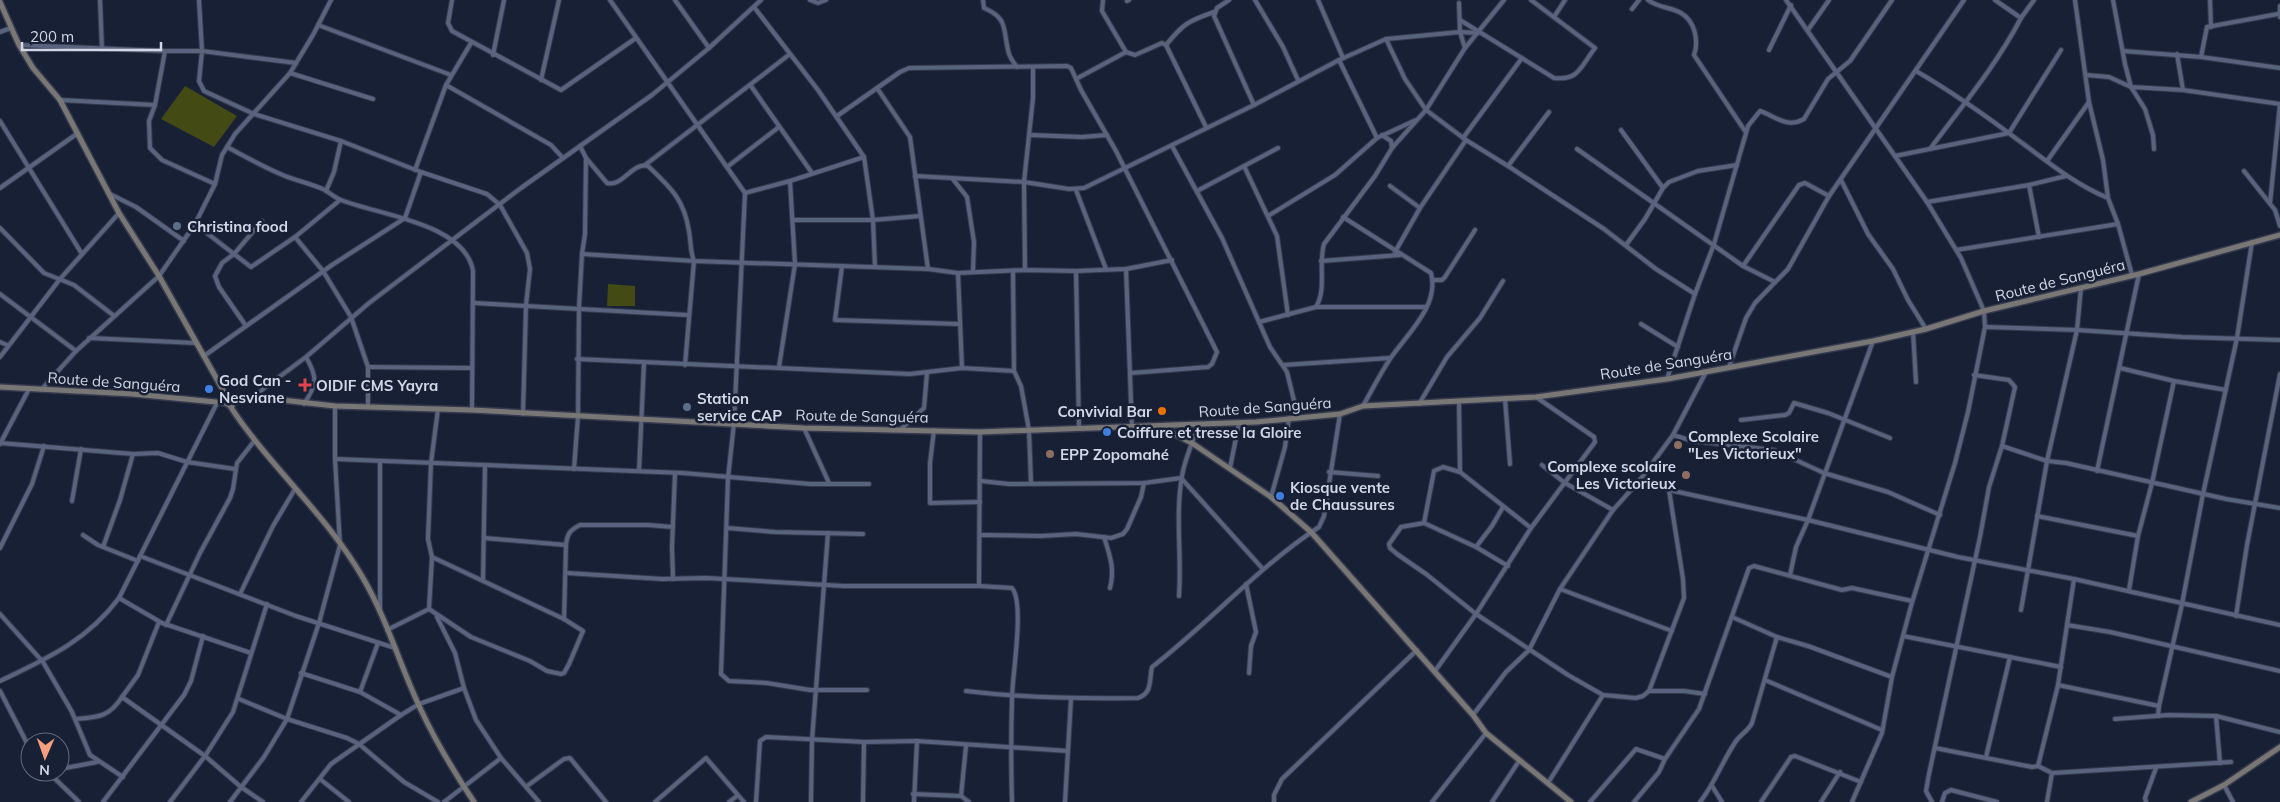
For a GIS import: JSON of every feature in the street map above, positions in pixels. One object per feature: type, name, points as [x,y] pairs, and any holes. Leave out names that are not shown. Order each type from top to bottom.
[{"type":"street","points":[[100,0],[102,49]]},
{"type":"street","points":[[199,0],[202,51],[199,82],[204,91],[254,114],[341,141],[415,170],[487,194],[500,205],[528,260],[530,269],[526,305],[523,414]]},
{"type":"street","points":[[41,390],[76,350],[113,315],[159,276],[195,224],[215,184],[222,155],[234,134],[290,73],[331,0]]},
{"type":"street","points":[[452,0],[448,28],[471,43],[561,90],[636,38]]},
{"type":"street","points":[[493,55],[504,0]]},
{"type":"street","points":[[541,80],[559,0]]},
{"type":"street","points":[[610,0],[745,193],[743,262],[735,367],[734,423],[728,478],[721,674],[723,678],[729,681],[767,683],[816,690],[866,690]]},
{"type":"street","points":[[255,397],[306,357],[351,317],[668,81],[709,48],[761,0]]},
{"type":"street","points":[[810,0],[818,3],[826,0]]},
{"type":"street","points":[[983,0],[984,8],[1000,19],[1005,29],[1009,55],[1017,67]]},
{"type":"street","points":[[1103,0],[1102,11],[1126,52],[1135,55],[1162,43],[1166,45],[1206,127]]},
{"type":"street","points":[[1166,45],[1182,26],[1193,19],[1214,12],[1229,0]]},
{"type":"street","points":[[1255,0],[1283,47],[1298,80]]},
{"type":"street","points":[[1318,0],[1341,59],[1377,138]]},
{"type":"street","points":[[1316,308],[1322,296],[1321,261],[1324,244],[1392,148],[1426,110],[1465,48],[1504,0]]},
{"type":"street","points":[[1460,20],[1554,78],[1569,80],[1594,48],[1531,0]]},
{"type":"street","points":[[1554,17],[1565,0]]},
{"type":"street","points":[[1632,9],[1639,0]]},
{"type":"street","points":[[1648,0],[1653,4],[1682,13],[1690,23],[1697,38],[1694,55],[1745,131]]},
{"type":"street","points":[[1786,0],[1927,202],[1961,258],[1984,312],[1985,327],[1968,412],[1940,515],[1912,601],[1892,677],[1882,730],[1852,802]]},
{"type":"street","points":[[1808,30],[1828,0]]},
{"type":"street","points":[[1668,379],[1695,294],[1714,244],[1745,131],[1760,111],[1775,119],[1792,123],[1804,119],[1828,79],[1838,73],[1856,54],[1892,0]]},
{"type":"street","points":[[1729,367],[1746,318],[1755,302],[1788,269],[1829,196],[1842,180],[1964,0]]},
{"type":"street","points":[[1995,0],[2021,18]]},
{"type":"street","points":[[1930,149],[1967,102],[2003,50],[2021,18],[2034,0]]},
{"type":"street","points":[[2075,0],[2089,102],[2103,160],[2108,198],[2118,224],[2132,275]]},
{"type":"street","points":[[2113,0],[2131,87],[2145,109],[2153,136],[2154,149]]},
{"type":"street","points":[[2210,0],[2211,28]]},
{"type":"street","points":[[677,1],[709,48]]},
{"type":"street","points":[[0,2],[19,45],[33,68],[60,100],[118,213],[159,276],[230,403],[255,440],[340,544],[364,579],[418,704],[474,802]]},
{"type":"street","points":[[1459,3],[1460,32],[1465,48]]},
{"type":"street","points":[[1769,50],[1790,5]]},
{"type":"street","points":[[2201,57],[2207,27],[2211,28],[2279,15],[2280,6]]},
{"type":"street","points":[[754,7],[837,116],[864,157],[873,220],[875,267]]},
{"type":"street","points":[[1214,12],[1218,27],[1254,105]]},
{"type":"street","points":[[318,25],[451,75]]},
{"type":"street","points":[[0,32],[11,28]]},
{"type":"street","points":[[915,176],[1024,182],[1076,190],[1084,188],[1254,105],[1298,80],[1386,39],[1479,32]]},
{"type":"street","points":[[1386,39],[1405,79],[1426,110],[1464,139],[1508,166],[1695,294]]},
{"type":"street","points":[[415,170],[446,85],[471,43]]},
{"type":"street","points":[[19,45],[202,51],[296,63]]},
{"type":"street","points":[[1895,156],[2009,133],[2061,50]]},
{"type":"street","points":[[164,51],[155,105],[149,121],[149,142],[152,152],[162,160],[215,184]]},
{"type":"street","points":[[2123,51],[2177,54],[2280,68]]},
{"type":"street","points":[[1076,79],[1126,52]]},
{"type":"street","points":[[580,146],[586,158],[607,183],[615,184],[640,166],[645,165],[751,86],[790,54]]},
{"type":"street","points":[[2177,54],[2183,90]]},
{"type":"street","points":[[1395,252],[1420,208],[1464,139],[1522,58]]},
{"type":"street","points":[[1024,270],[1024,182],[1030,135],[1034,83],[1033,67]]},
{"type":"street","points":[[837,116],[909,68],[1069,67],[1125,169],[1216,346],[1216,358],[1208,367],[1131,373]]},
{"type":"street","points":[[1916,71],[1967,102],[2066,176],[2108,198]]},
{"type":"street","points":[[290,73],[374,99]]},
{"type":"street","points":[[2086,75],[2109,77],[2131,87],[2183,90],[2280,103],[2278,160],[2270,203]]},
{"type":"street","points":[[446,85],[551,145],[563,158]]},
{"type":"street","points":[[751,86],[812,173]]},
{"type":"street","points":[[877,88],[910,137],[928,269]]},
{"type":"street","points":[[60,100],[155,105]]},
{"type":"street","points":[[2047,161],[2089,102]]},
{"type":"street","points":[[1508,166],[1549,112]]},
{"type":"street","points":[[1268,216],[1335,174],[1377,138],[1418,119]]},
{"type":"street","points":[[0,121],[30,166],[82,254]]},
{"type":"street","points":[[727,167],[779,127]]},
{"type":"street","points":[[1621,130],[1663,188]]},
{"type":"street","points":[[0,188],[78,133]]},
{"type":"street","points":[[1030,135],[1082,137],[1107,135]]},
{"type":"street","points":[[1382,135],[1391,141],[1392,148]]},
{"type":"street","points":[[326,191],[334,172],[341,141]]},
{"type":"street","points":[[1172,146],[1222,238],[1270,346],[1287,372],[1298,417]]},
{"type":"street","points":[[227,147],[271,170],[326,191],[340,200],[405,218],[452,241],[463,249],[471,262],[474,303],[472,410]]},
{"type":"street","points":[[1197,191],[1278,148]]},
{"type":"street","points":[[1577,149],[1743,266],[1774,282]]},
{"type":"street","points":[[745,193],[790,181],[864,157]]},
{"type":"street","points":[[574,469],[578,416],[577,359],[579,308],[582,254],[586,234],[586,158]]},
{"type":"street","points":[[645,165],[678,196],[689,228],[689,249],[694,262],[685,365]]},
{"type":"street","points":[[1626,246],[1655,204],[1663,188],[1669,182],[1698,171],[1737,165]]},
{"type":"street","points":[[1244,166],[1277,236],[1288,315]]},
{"type":"street","points":[[2244,171],[2275,210],[2280,226]]},
{"type":"street","points":[[204,356],[323,271],[405,218],[421,172]]},
{"type":"street","points":[[1927,202],[2029,185],[2066,176]]},
{"type":"street","points":[[952,178],[967,197],[974,242],[973,271]]},
{"type":"street","points":[[1842,180],[1868,234],[1893,269],[1908,300],[1926,329]]},
{"type":"street","points":[[779,368],[795,264],[794,220],[790,181]]},
{"type":"street","points":[[1743,266],[1799,185],[1804,183],[1829,196]]},
{"type":"street","points":[[2029,185],[2039,237]]},
{"type":"street","points":[[1390,186],[1420,208]]},
{"type":"street","points":[[1076,190],[1106,269]]},
{"type":"street","points":[[107,192],[136,207],[184,241]]},
{"type":"street","points":[[195,224],[251,267],[295,237],[340,200]]},
{"type":"street","points":[[0,357],[60,279],[118,213]]},
{"type":"street","points":[[794,220],[873,220],[920,216]]},
{"type":"street","points":[[1343,217],[1395,252],[1431,273],[1432,280],[1432,293],[1426,308],[1413,329],[1390,358],[1363,406]]},
{"type":"street","points":[[246,326],[216,281],[217,272],[222,264],[234,254],[262,221]]},
{"type":"street","points":[[1956,250],[2118,224]]},
{"type":"street","points":[[0,228],[44,273],[74,285],[113,315]]},
{"type":"street","points":[[1432,280],[1442,280],[1445,277],[1475,230]]},
{"type":"street","name":"Route de Sanguéra","points":[[0,387],[133,394],[217,403],[230,403],[255,397],[335,406],[472,410],[642,421],[734,423],[804,428],[980,432],[1239,423],[1340,414],[1363,406],[1536,397],[1668,379],[1874,342],[1984,312],[2139,274],[2280,235]]},
{"type":"street","points":[[295,237],[323,271],[351,317],[368,367],[368,406]]},
{"type":"street","points":[[2158,716],[2237,338],[2252,242]]},
{"type":"street","points":[[582,254],[694,262],[928,269],[958,273],[973,271],[1013,272],[1024,270],[1126,268],[1172,260]]},
{"type":"street","points":[[1321,261],[1400,255]]},
{"type":"street","points":[[842,266],[835,320],[959,324]]},
{"type":"street","points":[[1126,268],[1132,428]]},
{"type":"street","points":[[1076,270],[1080,428]]},
{"type":"street","points":[[1013,272],[1014,371],[1021,386],[1029,430],[1031,483]]},
{"type":"street","points":[[958,273],[962,368]]},
{"type":"street","points":[[2097,471],[2139,274]]},
{"type":"street","points":[[1419,404],[1447,357],[1480,318],[1503,281]]},
{"type":"street","points":[[2020,610],[2047,462],[2077,330],[2081,288]]},
{"type":"street","points":[[0,294],[76,350]]},
{"type":"street","points":[[474,303],[688,315]]},
{"type":"street","points":[[1259,322],[1316,308],[1426,308]]},
{"type":"street","points":[[1641,324],[1678,347]]},
{"type":"street","points":[[1985,327],[2280,340]]},
{"type":"street","points":[[1913,332],[1916,382]]},
{"type":"street","points":[[89,338],[196,342]]},
{"type":"street","points":[[0,342],[7,346]]},
{"type":"street","points":[[1790,575],[1796,548],[1874,342]]},
{"type":"street","points":[[304,404],[314,389],[315,373],[306,357]]},
{"type":"street","points":[[1283,365],[1390,358]]},
{"type":"street","points":[[577,359],[685,365],[926,373],[962,368],[1014,371]]},
{"type":"street","points":[[639,471],[644,363]]},
{"type":"street","points":[[368,367],[472,368]]},
{"type":"street","points":[[2120,368],[2174,381],[2226,390]]},
{"type":"street","points":[[1473,715],[1506,672],[1529,650],[1560,589],[1613,510],[1640,480],[1673,435],[1706,372]]},
{"type":"street","points":[[901,429],[924,408],[926,373]]},
{"type":"street","points":[[2236,616],[2280,374]]},
{"type":"street","points":[[1932,802],[1926,791],[1989,487],[2002,446],[2014,384],[2010,380],[1974,375]]},
{"type":"street","points":[[2129,590],[2138,536],[2152,484],[2174,381]]},
{"type":"street","points":[[29,389],[0,443],[133,454],[158,453],[187,462],[235,469]]},
{"type":"street","points":[[1435,671],[1476,614],[1531,528],[1569,475],[1592,447],[1595,439],[1536,397]]},
{"type":"street","points":[[1505,399],[1510,464]]},
{"type":"street","points":[[1459,402],[1460,472]]},
{"type":"street","points":[[0,681],[43,662],[90,630],[104,618],[119,598],[217,403]]},
{"type":"street","points":[[1741,420],[1785,415],[1789,413],[1794,404],[1828,413],[1890,438]]},
{"type":"street","points":[[230,802],[264,757],[287,719],[319,624],[340,544],[335,459],[335,406]]},
{"type":"street","points":[[429,609],[432,557],[428,539],[432,463],[438,409]]},
{"type":"street","points":[[966,691],[1012,696],[1072,699],[1138,698],[1143,696],[1149,687],[1152,667],[1185,641],[1262,568],[1319,527],[1324,516],[1329,472],[1340,414]]},
{"type":"street","points":[[1272,497],[1285,447],[1289,418]]},
{"type":"street","points":[[1230,468],[1239,423]]},
{"type":"street","points":[[1179,596],[1180,562],[1178,532],[1181,478],[1185,460],[1199,424]]},
{"type":"street","points":[[1159,426],[1192,443],[1272,497],[1311,532],[1435,671],[1486,733],[1571,802]]},
{"type":"street","points":[[804,428],[829,484]]},
{"type":"street","points":[[934,430],[930,463],[930,503],[980,502]]},
{"type":"street","points":[[980,432],[980,586]]},
{"type":"street","points":[[1673,435],[1693,441],[1774,450],[1824,473],[1888,492],[1940,515]]},
{"type":"street","points":[[166,625],[234,489],[237,463],[255,440]]},
{"type":"street","points":[[0,548],[32,484],[44,446]]},
{"type":"street","points":[[2002,446],[2047,462],[2066,463],[2152,484],[2280,508]]},
{"type":"street","points":[[72,501],[81,449]]},
{"type":"street","points":[[102,547],[120,500],[133,454]]},
{"type":"street","points":[[335,459],[675,472],[728,478],[829,484],[869,484]]},
{"type":"street","points":[[378,612],[381,610],[380,461]]},
{"type":"street","points":[[483,581],[485,465]]},
{"type":"street","points":[[1542,465],[1565,483],[1613,510]]},
{"type":"street","points":[[1424,523],[1434,471],[1443,467],[1460,472],[1531,528]]},
{"type":"street","points":[[673,579],[675,472]]},
{"type":"street","points":[[1329,472],[1378,476]]},
{"type":"street","points":[[981,481],[1144,483],[1181,478]]},
{"type":"street","points":[[1181,478],[1262,568]]},
{"type":"street","points":[[1640,480],[1669,490],[1808,520],[1928,550],[2129,590],[2182,604],[2280,625]]},
{"type":"street","points":[[981,534],[1041,536],[1076,534],[1112,538],[1123,534],[1126,529],[1141,497],[1144,483]]},
{"type":"street","points":[[240,594],[273,526],[295,489]]},
{"type":"street","points":[[1649,692],[1684,598],[1669,490]]},
{"type":"street","points":[[1476,547],[1492,526],[1503,507]]},
{"type":"street","points":[[2037,516],[2138,536]]},
{"type":"street","points":[[1508,566],[1476,547],[1424,523],[1401,527],[1390,542],[1390,548],[1476,614],[1529,650],[1603,695],[1636,698],[1649,692],[1684,691],[1705,694]]},
{"type":"street","points":[[564,619],[568,533],[580,525],[673,527]]},
{"type":"street","points":[[727,528],[774,532],[863,534]]},
{"type":"street","points":[[811,802],[812,740],[828,533]]},
{"type":"street","points":[[84,535],[102,547],[138,561]]},
{"type":"street","points":[[1104,537],[1114,575],[1110,588]]},
{"type":"street","points":[[484,538],[566,545]]},
{"type":"street","points":[[140,556],[319,624],[395,648]]},
{"type":"street","points":[[429,609],[471,637],[530,661],[547,671],[561,674],[564,673],[569,664],[584,631],[564,619],[432,557]]},
{"type":"street","points":[[1634,802],[1659,772],[1665,759],[1699,709],[1749,568],[1754,566],[1842,590],[1852,588],[1912,601]]},
{"type":"street","points":[[567,573],[824,585],[1012,588],[1016,593],[1018,608],[1017,650],[1012,696],[1012,802]]},
{"type":"street","points":[[2038,766],[2058,685],[2074,579]]},
{"type":"street","points":[[1246,584],[1256,632],[1248,673]]},
{"type":"street","points":[[1560,589],[1672,631]]},
{"type":"street","points":[[119,598],[166,625],[251,653]]},
{"type":"street","points":[[170,802],[205,756],[233,712],[239,699],[267,604]]},
{"type":"street","points":[[386,630],[429,609]]},
{"type":"street","points":[[0,614],[43,662],[76,719],[86,749],[98,762],[123,778]]},
{"type":"street","points":[[436,615],[454,654],[476,720],[501,758],[539,802]]},
{"type":"street","points":[[1732,617],[1777,637],[1808,646],[1892,677]]},
{"type":"street","points":[[76,719],[106,714],[112,711],[138,675],[159,622]]},
{"type":"street","points":[[2067,625],[2110,632],[2173,648],[2280,671]]},
{"type":"street","points":[[103,802],[184,695],[191,681],[203,636]]},
{"type":"street","points":[[1903,636],[2061,667]]},
{"type":"street","points":[[1700,802],[1712,786],[1737,740],[1752,723],[1777,637]]},
{"type":"street","points":[[360,692],[378,643]]},
{"type":"street","points":[[1274,802],[1274,795],[1282,779],[1416,650]]},
{"type":"street","points":[[1986,757],[2010,657]]},
{"type":"street","points":[[301,673],[360,692],[401,715]]},
{"type":"street","points":[[1765,680],[1882,730]]},
{"type":"street","points":[[2058,685],[2159,706]]},
{"type":"street","points":[[301,802],[331,764],[359,744],[418,704],[464,688]]},
{"type":"street","points":[[0,691],[21,732]]},
{"type":"street","points":[[1548,783],[1603,695]]},
{"type":"street","points":[[122,697],[163,724],[241,787],[263,802]]},
{"type":"street","points":[[239,699],[287,719],[337,734],[359,744],[404,782],[438,802]]},
{"type":"street","points":[[1065,802],[1072,699]]},
{"type":"street","points":[[2115,719],[2158,716],[2216,716],[2280,732]]},
{"type":"street","points":[[2216,716],[2220,763]]},
{"type":"street","points":[[1432,802],[1486,733]]},
{"type":"street","points":[[756,802],[762,738],[864,742],[916,741],[966,746],[1068,750]]},
{"type":"street","points":[[914,802],[916,741]]},
{"type":"street","points":[[863,802],[864,742]]},
{"type":"street","points":[[961,796],[966,746]]},
{"type":"street","points":[[2191,802],[2224,785],[2280,747]]},
{"type":"street","points":[[1935,748],[2032,767],[2038,766],[2052,773],[2231,762]]},
{"type":"street","points":[[1590,802],[1636,749],[1665,759]]},
{"type":"street","points":[[1761,802],[1791,757],[1795,756],[1840,772],[1861,782]]},
{"type":"street","points":[[444,802],[501,758]]},
{"type":"street","points":[[527,786],[564,759],[570,758],[606,802]]},
{"type":"street","points":[[654,802],[706,758],[744,802]]},
{"type":"street","points":[[1492,802],[1519,761]]},
{"type":"street","points":[[70,767],[98,762]]},
{"type":"street","points":[[2146,802],[2145,798],[2156,768]]},
{"type":"street","points":[[1821,802],[1840,772]]},
{"type":"street","points":[[2047,802],[2052,773]]},
{"type":"street","points":[[320,779],[349,802]]},
{"type":"street","points":[[58,782],[79,802]]},
{"type":"street","points":[[2224,785],[2233,802]]},
{"type":"street","points":[[1712,786],[1722,802]]},
{"type":"street","points":[[1942,802],[1945,793],[1951,790],[1997,802]]},
{"type":"street","points":[[913,794],[961,796],[969,802]]},
{"type":"street","points":[[729,802],[737,796]]},
{"type":"green space","points":[[185,86],[237,116],[214,147],[161,119]]},
{"type":"green space","points":[[608,284],[635,286],[635,306],[607,306]]},
{"type":"place","name":"Christina food","points":[[177,226]]},
{"type":"place","name":"OIDIF CMS Yayra","points":[[305,385]]},
{"type":"place","name":"God Can - Nesviane","points":[[209,389]]},
{"type":"place","name":"Station service CAP","points":[[687,407]]},
{"type":"place","name":"Convivial Bar","points":[[1162,411]]},
{"type":"place","name":"Coiffure et tresse la Gloire","points":[[1107,432]]},
{"type":"place","name":"Complexe Scolaire \"Les Victorieux\"","points":[[1678,445]]},
{"type":"place","name":"EPP Zopomahé","points":[[1050,454]]},
{"type":"place","name":"Complexe scolaire Les Victorieux","points":[[1686,475]]},
{"type":"place","name":"Kiosque vente de Chaussures","points":[[1280,496]]}]
